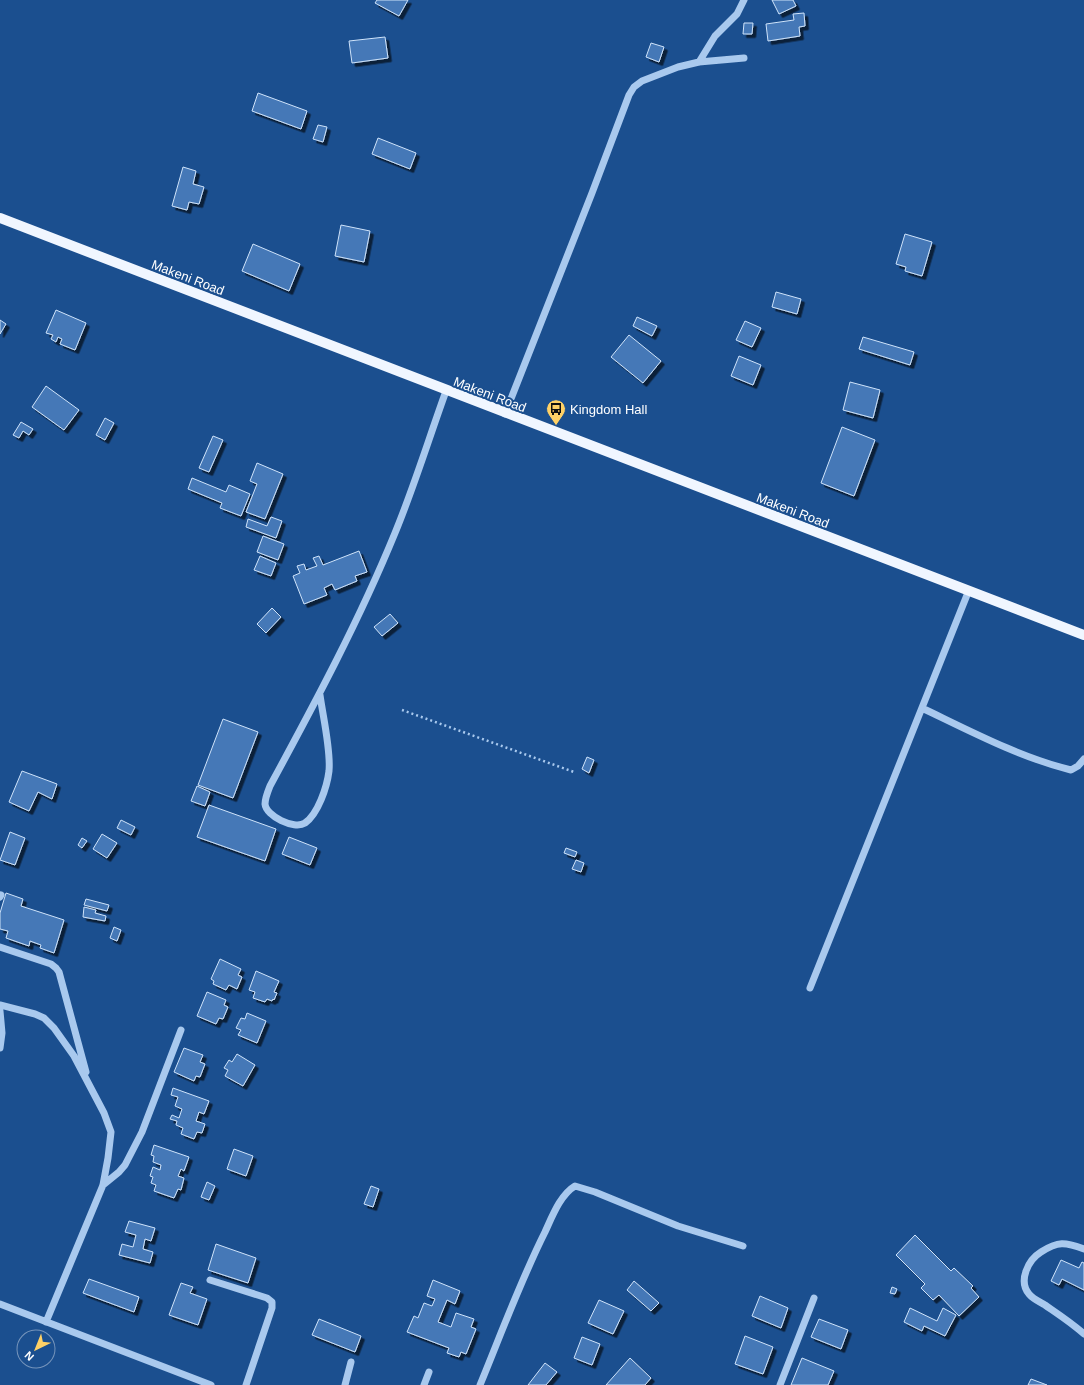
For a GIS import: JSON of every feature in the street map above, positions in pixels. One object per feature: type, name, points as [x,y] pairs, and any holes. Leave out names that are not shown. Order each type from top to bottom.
[{"type":"main road","name":"Makeni Road","points":[[0,218],[505,414],[1084,635]]},
{"type":"street","points":[[699,62],[715,36],[737,14],[744,0]]},
{"type":"street","points":[[505,414],[600,173],[629,95],[634,87],[642,80],[678,67],[699,62],[744,58]]},
{"type":"street","points":[[320,695],[328,751],[329,771],[323,796],[313,815],[304,824],[295,825],[283,822],[270,813],[265,805],[270,786],[320,695],[375,579],[395,532],[446,391]]},
{"type":"street","points":[[810,988],[969,590]]},
{"type":"street","points":[[922,708],[1046,764],[1071,770],[1084,760]]},
{"type":"street","points":[[0,947],[51,964],[56,968],[62,983],[90,1086]]},
{"type":"street","points":[[0,1005],[35,1014],[49,1022],[74,1056],[104,1113],[111,1132],[103,1185],[46,1322]]},
{"type":"street","points":[[0,1011],[2,1033],[0,1048]]},
{"type":"street","points":[[103,1185],[125,1165],[142,1132],[181,1030]]},
{"type":"street","points":[[480,1385],[535,1251],[556,1209],[568,1190],[575,1186],[595,1192],[678,1226],[742,1246]]},
{"type":"street","points":[[1084,1249],[1067,1243],[1053,1245],[1039,1254],[1028,1266],[1024,1281],[1029,1294],[1074,1325],[1084,1334]]},
{"type":"street","points":[[210,1280],[267,1298],[272,1302],[272,1308],[246,1385]]},
{"type":"street","points":[[780,1385],[814,1298]]},
{"type":"street","points":[[0,1304],[211,1385]]},
{"type":"street","points":[[345,1385],[351,1362]]},
{"type":"street","points":[[424,1385],[429,1372]]},
{"type":"path","points":[[402,710],[574,772]]},
{"type":"building","points":[[377,0],[408,0],[399,16],[375,3]]},
{"type":"building","points":[[772,0],[793,0],[796,6],[779,14]]},
{"type":"building","points":[[804,13],[805,26],[799,27],[800,36],[768,41],[766,24],[794,20],[793,14]]},
{"type":"building","points":[[744,23],[753,23],[752,34],[743,34]]},
{"type":"building","points":[[385,37],[388,58],[352,63],[349,41]]},
{"type":"building","points":[[651,43],[664,47],[659,62],[646,57]]},
{"type":"building","points":[[258,93],[307,111],[301,129],[252,111]]},
{"type":"building","points":[[318,125],[327,127],[323,142],[313,139]]},
{"type":"building","points":[[378,138],[416,153],[410,169],[372,154]]},
{"type":"building","points":[[183,167],[196,171],[193,184],[204,187],[199,204],[189,202],[187,210],[172,206]]},
{"type":"building","points":[[341,225],[370,231],[364,262],[335,256]]},
{"type":"building","points":[[905,234],[932,242],[922,276],[905,271],[906,267],[896,264]]},
{"type":"building","points":[[253,244],[300,264],[289,291],[242,271]]},
{"type":"building","points":[[776,292],[801,299],[797,314],[772,307]]},
{"type":"building","points":[[56,310],[86,323],[75,350],[60,344],[62,339],[58,337],[56,342],[51,339],[53,335],[46,333]]},
{"type":"building","points":[[637,317],[657,326],[652,336],[633,326]]},
{"type":"building","points":[[0,320],[6,324],[0,334]]},
{"type":"building","points":[[745,321],[761,328],[752,347],[736,340]]},
{"type":"building","points":[[629,335],[661,361],[643,383],[611,357]]},
{"type":"building","points":[[863,337],[914,352],[910,365],[859,349]]},
{"type":"building","points":[[739,356],[761,365],[753,385],[731,376]]},
{"type":"building","points":[[850,382],[880,390],[873,418],[843,410]]},
{"type":"building","points":[[46,386],[79,410],[64,430],[32,407]]},
{"type":"building","points":[[105,418],[114,423],[105,440],[96,435]]},
{"type":"building","points":[[21,422],[33,429],[29,435],[23,431],[19,438],[13,435]]},
{"type":"building","points":[[842,427],[875,440],[854,496],[821,483]]},
{"type":"building","points":[[213,436],[223,440],[209,472],[199,468]]},
{"type":"building","points":[[257,463],[283,474],[265,519],[246,512],[257,484],[250,481]]},
{"type":"building","points":[[192,478],[226,492],[229,485],[250,494],[241,516],[220,508],[222,503],[188,489]]},
{"type":"building","points":[[271,517],[282,521],[276,538],[246,527],[248,519],[267,526]]},
{"type":"building","points":[[263,536],[284,544],[278,560],[257,552]]},
{"type":"building","points":[[359,551],[367,572],[355,576],[357,581],[335,590],[332,584],[324,588],[327,595],[304,604],[293,576],[300,573],[297,566],[304,564],[306,570],[317,566],[313,558],[319,556],[323,565]]},
{"type":"building","points":[[260,556],[276,563],[271,576],[254,570]]},
{"type":"building","points":[[272,608],[281,617],[266,633],[257,624]]},
{"type":"building","points":[[390,614],[398,623],[382,636],[374,627]]},
{"type":"building","points":[[223,719],[258,732],[233,798],[198,785]]},
{"type":"building","points":[[587,757],[594,760],[589,773],[582,769]]},
{"type":"building","points":[[22,771],[57,784],[52,799],[38,792],[29,811],[9,802]]},
{"type":"building","points":[[197,786],[210,792],[205,806],[191,801]]},
{"type":"building","points":[[209,805],[276,829],[265,861],[197,837]]},
{"type":"building","points":[[121,820],[135,827],[131,835],[117,828]]},
{"type":"building","points":[[10,832],[25,838],[15,865],[0,860]]},
{"type":"building","points":[[102,834],[117,843],[107,858],[93,849]]},
{"type":"building","points":[[289,837],[317,848],[310,865],[282,854]]},
{"type":"building","points":[[82,838],[87,841],[82,848],[78,845]]},
{"type":"building","points":[[566,848],[577,852],[575,857],[564,853]]},
{"type":"building","points":[[576,860],[584,863],[581,872],[572,869]]},
{"type":"building","points":[[6,893],[23,899],[21,906],[64,920],[54,953],[40,948],[41,945],[30,941],[29,946],[6,938],[8,931],[0,929],[0,913]]},
{"type":"building","points":[[86,899],[109,905],[107,911],[84,905]]},
{"type":"building","points":[[84,907],[96,910],[95,913],[106,916],[105,921],[83,917]]},
{"type":"building","points":[[114,927],[121,930],[117,941],[110,938]]},
{"type":"building","points":[[220,959],[241,969],[238,975],[242,977],[237,989],[229,985],[226,990],[213,984],[214,981],[211,979]]},
{"type":"building","points":[[256,971],[279,981],[274,992],[277,993],[274,1000],[273,999],[272,1001],[267,999],[265,1002],[253,998],[255,992],[249,990]]},
{"type":"building","points":[[207,992],[226,1000],[224,1005],[228,1007],[223,1019],[219,1018],[216,1024],[197,1016]]},
{"type":"building","points":[[247,1013],[266,1021],[257,1043],[238,1035],[241,1030],[236,1028],[241,1018],[245,1019]]},
{"type":"building","points":[[184,1048],[203,1055],[200,1062],[205,1064],[200,1077],[196,1076],[194,1081],[174,1072]]},
{"type":"building","points":[[237,1054],[255,1065],[243,1086],[225,1076],[228,1070],[224,1068],[229,1060],[232,1062]]},
{"type":"building","points":[[173,1088],[209,1101],[204,1114],[199,1112],[196,1121],[205,1124],[202,1133],[197,1132],[194,1139],[181,1134],[183,1128],[176,1125],[177,1121],[170,1119],[172,1115],[179,1118],[182,1109],[175,1106],[178,1097],[171,1095]]},
{"type":"building","points":[[154,1145],[189,1157],[184,1171],[181,1169],[178,1176],[184,1178],[181,1190],[178,1189],[174,1198],[154,1191],[156,1185],[151,1183],[153,1177],[150,1176],[153,1167],[160,1170],[161,1165],[153,1162],[154,1156],[151,1155]]},
{"type":"building","points":[[234,1149],[253,1156],[246,1176],[227,1169]]},
{"type":"building","points":[[207,1182],[215,1186],[209,1200],[201,1197]]},
{"type":"building","points":[[371,1186],[379,1189],[373,1207],[364,1204]]},
{"type":"building","points":[[129,1221],[155,1228],[151,1241],[145,1239],[143,1249],[153,1252],[150,1263],[119,1255],[122,1244],[133,1247],[136,1235],[125,1232]]},
{"type":"building","points":[[915,1235],[951,1271],[954,1268],[973,1286],[971,1288],[979,1297],[959,1316],[939,1295],[933,1300],[921,1288],[925,1284],[896,1255]]},
{"type":"building","points":[[216,1244],[256,1258],[248,1283],[208,1270]]},
{"type":"building","points":[[1061,1260],[1079,1268],[1082,1262],[1084,1263],[1084,1290],[1062,1279],[1059,1285],[1051,1281]]},
{"type":"building","points":[[89,1279],[139,1297],[134,1312],[83,1293]]},
{"type":"building","points":[[433,1280],[460,1291],[455,1304],[447,1300],[438,1322],[451,1327],[456,1313],[474,1319],[471,1327],[476,1329],[466,1354],[461,1352],[459,1357],[447,1353],[449,1348],[407,1332],[414,1316],[418,1318],[424,1303],[432,1306],[435,1299],[427,1296]]},
{"type":"building","points":[[634,1281],[659,1303],[651,1311],[627,1290]]},
{"type":"building","points":[[181,1283],[193,1287],[190,1293],[207,1299],[198,1325],[169,1315]]},
{"type":"building","points":[[892,1287],[897,1289],[895,1294],[890,1293]]},
{"type":"building","points":[[760,1296],[788,1308],[781,1328],[752,1316]]},
{"type":"building","points":[[599,1300],[624,1311],[613,1334],[588,1323]]},
{"type":"building","points":[[910,1308],[937,1321],[943,1308],[956,1315],[945,1336],[924,1326],[922,1331],[904,1322]]},
{"type":"building","points":[[319,1319],[361,1336],[355,1352],[312,1335]]},
{"type":"building","points":[[819,1319],[848,1330],[841,1349],[811,1337]]},
{"type":"building","points":[[745,1336],[773,1347],[763,1374],[735,1364]]},
{"type":"building","points":[[582,1337],[600,1344],[592,1365],[574,1358]]},
{"type":"building","points":[[630,1358],[651,1378],[645,1385],[606,1385]]},
{"type":"building","points":[[802,1358],[834,1371],[828,1385],[791,1385]]},
{"type":"building","points":[[545,1363],[557,1372],[546,1385],[528,1385]]},
{"type":"building","points":[[1031,1379],[1047,1385],[1028,1385]]},
{"type":"place","name":"Kingdom Hall","points":[[556,426]]}]
